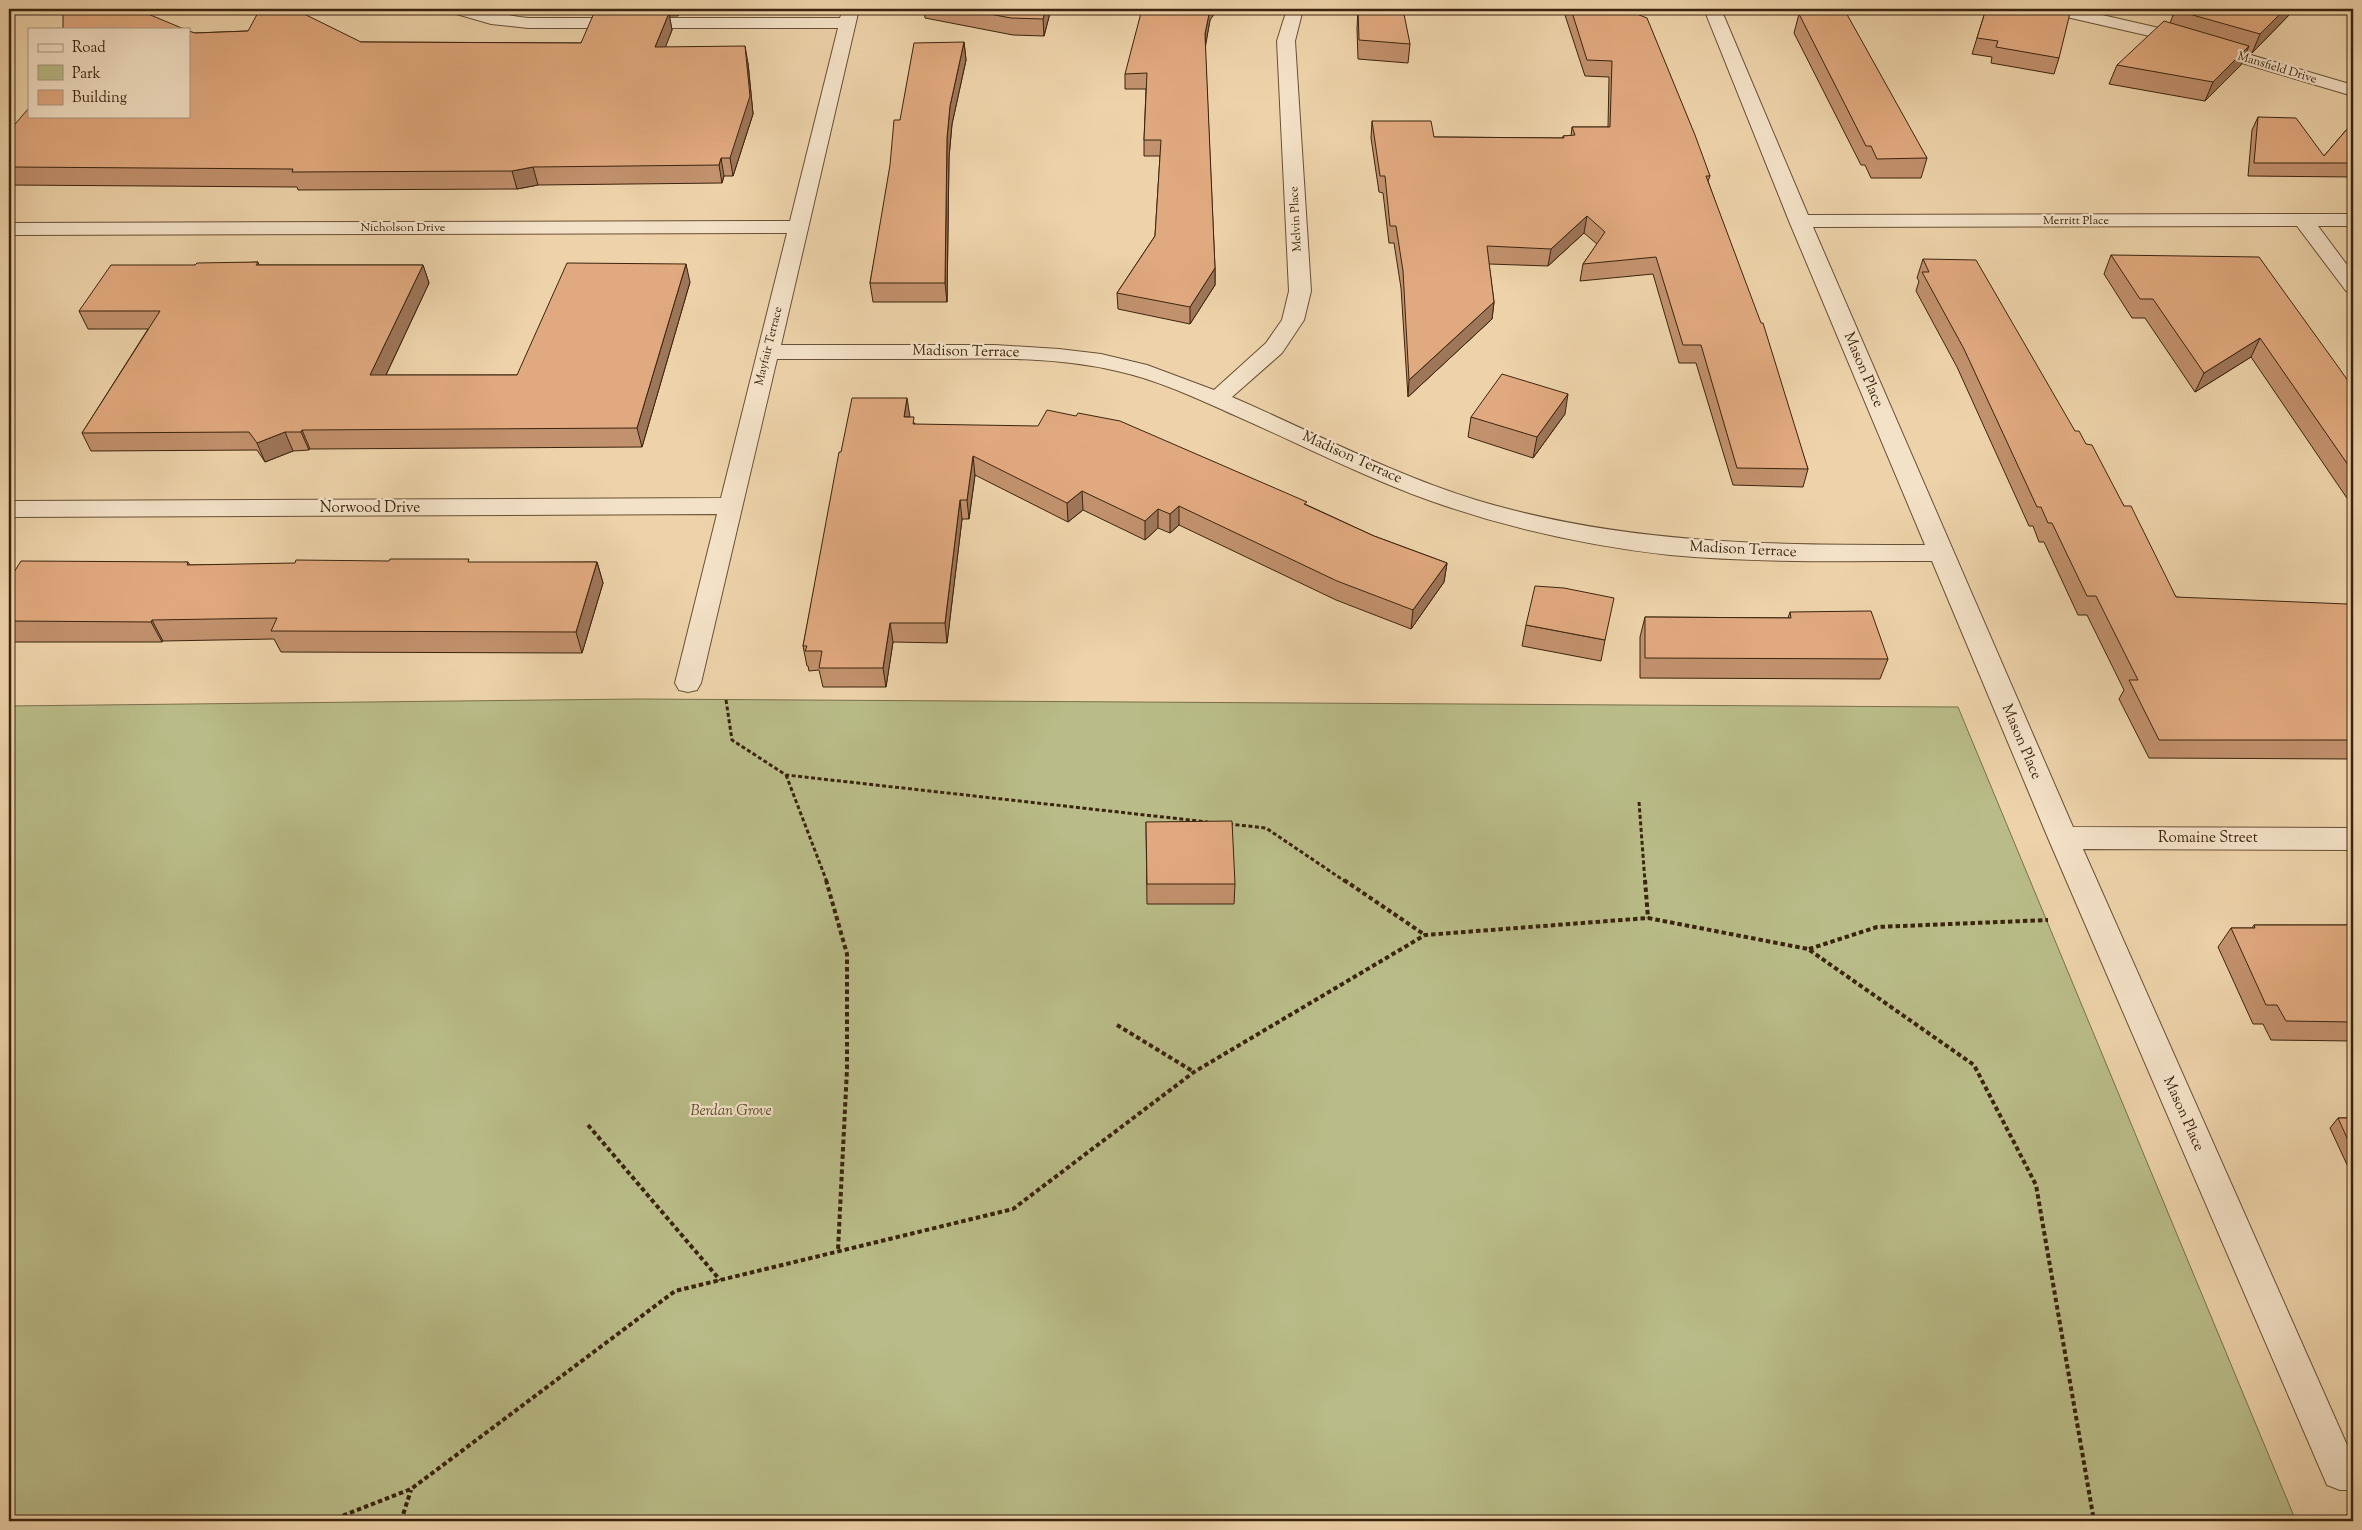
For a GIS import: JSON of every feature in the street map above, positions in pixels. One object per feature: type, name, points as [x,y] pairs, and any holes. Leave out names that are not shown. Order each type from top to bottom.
[{"type":"street","points":[[459,9],[491,19],[528,23],[850,16]]},
{"type":"street","name":"Melvin Place","points":[[1217,398],[1274,348],[1293,320],[1300,291],[1286,41],[1295,9]]},
{"type":"street","name":"Mason Place","points":[[1712,9],[1799,221],[2062,838],[2346,1472]]},
{"type":"street","name":"Mansfield Drive","points":[[2055,9],[2159,33],[2353,92]]},
{"type":"street","name":"Mayfair Terrace","points":[[688,683],[850,16]]},
{"type":"street","points":[[2303,220],[2353,287]]},
{"type":"street","name":"Merritt Place","points":[[1799,221],[2353,220]]},
{"type":"street","name":"Nicholson Drive","points":[[9,229],[798,227]]},
{"type":"street","name":"Madison Terrace","points":[[768,352],[988,351],[1048,354],[1103,361],[1162,376],[1217,398],[1394,478],[1466,504],[1546,525],[1618,539],[1696,549],[1775,553],[1941,553]]},
{"type":"street","name":"Norwood Drive","points":[[9,509],[730,506]]},
{"type":"street","name":"Romaine Street","points":[[2062,838],[2353,839]]},
{"type":"path","points":[[726,699],[732,740],[786,775],[1217,823]]},
{"type":"path","points":[[786,775],[825,876],[847,954],[847,1069],[838,1250]]},
{"type":"path","points":[[1639,802],[1648,918]]},
{"type":"path","points":[[1227,824],[1266,828],[1425,935]]},
{"type":"path","points":[[329,1521],[412,1489],[675,1291],[1013,1209],[1194,1072],[1425,935],[1648,918],[1808,950],[1974,1065],[2036,1185],[2094,1521]]},
{"type":"path","points":[[1808,950],[1877,927],[2048,920]]},
{"type":"path","points":[[1117,1025],[1194,1072]]},
{"type":"path","points":[[588,1125],[720,1280]]},
{"type":"path","points":[[401,1521],[412,1489]]},
{"type":"green space","name":"Berdan Grove","points":[[637,699],[1958,707],[2296,1521],[9,1521],[9,706]]},
{"type":"building","points":[[63,9],[136,9],[182,28],[63,28]]},
{"type":"building","points":[[260,9],[294,9],[361,42],[581,43],[594,13],[669,13],[655,47],[745,46],[750,96],[730,158],[721,158],[719,165],[533,167],[512,171],[292,172],[293,169],[9,167],[9,131],[28,109],[28,118],[190,118],[190,31],[195,33],[248,31]]},
{"type":"building","points":[[963,9],[1046,9],[1043,19],[1011,18]]},
{"type":"building","points":[[1142,9],[1210,9],[1205,34],[1215,268],[1190,307],[1117,293],[1155,236],[1161,140],[1144,140],[1147,73],[1125,74]]},
{"type":"building","points":[[1358,9],[1403,9],[1410,44],[1359,40]]},
{"type":"building","points":[[1571,9],[1624,9],[1647,18],[1695,135],[1710,176],[1706,176],[1761,323],[1763,323],[1808,469],[1737,468],[1701,345],[1683,345],[1656,257],[1583,264],[1605,232],[1587,216],[1551,249],[1487,246],[1494,302],[1409,380],[1403,271],[1396,226],[1390,226],[1385,176],[1380,176],[1372,121],[1431,121],[1434,137],[1564,138],[1563,136],[1575,135],[1572,127],[1610,127],[1612,61],[1587,60]]},
{"type":"building","points":[[1817,9],[1844,9],[1927,158],[1877,159],[1871,146],[1866,146],[1799,14]]},
{"type":"building","points":[[1986,9],[2071,9],[2059,58],[1996,47],[1998,41],[1977,38]]},
{"type":"building","points":[[2285,9],[2260,34],[2175,10]]},
{"type":"building","points":[[2164,21],[2249,46],[2213,82],[2117,65]]},
{"type":"building","points":[[964,42],[950,106],[947,138],[945,283],[870,283],[890,165],[894,120],[900,120],[914,43]]},
{"type":"building","points":[[2258,117],[2296,118],[2324,156],[2353,122],[2353,163],[2254,163]]},
{"type":"building","points":[[2111,255],[2259,257],[2353,388],[2353,472],[2260,338],[2204,373],[2153,299],[2140,299]]},
{"type":"building","points":[[1923,259],[1976,260],[2075,431],[2079,431],[2086,444],[2092,445],[2124,506],[2131,506],[2176,597],[2347,604],[2353,616],[2353,740],[2159,740],[2129,680],[2138,680],[2096,596],[2087,596],[2052,523],[2048,523],[2041,507],[2037,507],[1964,349],[1922,272],[1929,272]]},
{"type":"building","points":[[258,262],[256,265],[423,265],[370,375],[517,375],[567,263],[686,264],[637,428],[302,430],[301,432],[285,432],[257,443],[249,432],[82,433],[160,311],[79,311],[111,265],[195,265],[197,263]]},
{"type":"building","points":[[1502,374],[1568,394],[1537,437],[1471,417]]},
{"type":"building","points":[[852,398],[907,398],[904,417],[914,417],[913,424],[1038,426],[1047,410],[1076,416],[1078,413],[1120,421],[1307,502],[1304,504],[1374,536],[1447,563],[1413,610],[1337,581],[1179,506],[1170,514],[1158,509],[1145,521],[1082,491],[1067,503],[973,456],[967,500],[960,500],[945,623],[890,623],[883,668],[819,668],[822,651],[805,651],[807,646],[803,646],[839,452],[841,452]]},
{"type":"building","points":[[390,559],[469,559],[468,562],[597,562],[576,632],[271,631],[277,618],[152,620],[151,622],[9,621],[9,580],[21,561],[188,562],[187,565],[295,563],[296,560],[389,561]]},
{"type":"building","points":[[1535,586],[1564,588],[1614,598],[1605,640],[1526,625]]},
{"type":"building","points":[[1871,611],[1888,659],[1645,658],[1645,617],[1791,618],[1790,612]]},
{"type":"building","points":[[1232,821],[1235,884],[1147,884],[1146,822]]},
{"type":"building","points":[[2254,925],[2353,925],[2353,1022],[2286,1021],[2277,1005],[2266,1005],[2231,928],[2255,928]]},
{"type":"building","points":[[2338,1118],[2353,1118],[2353,1151]]}]
